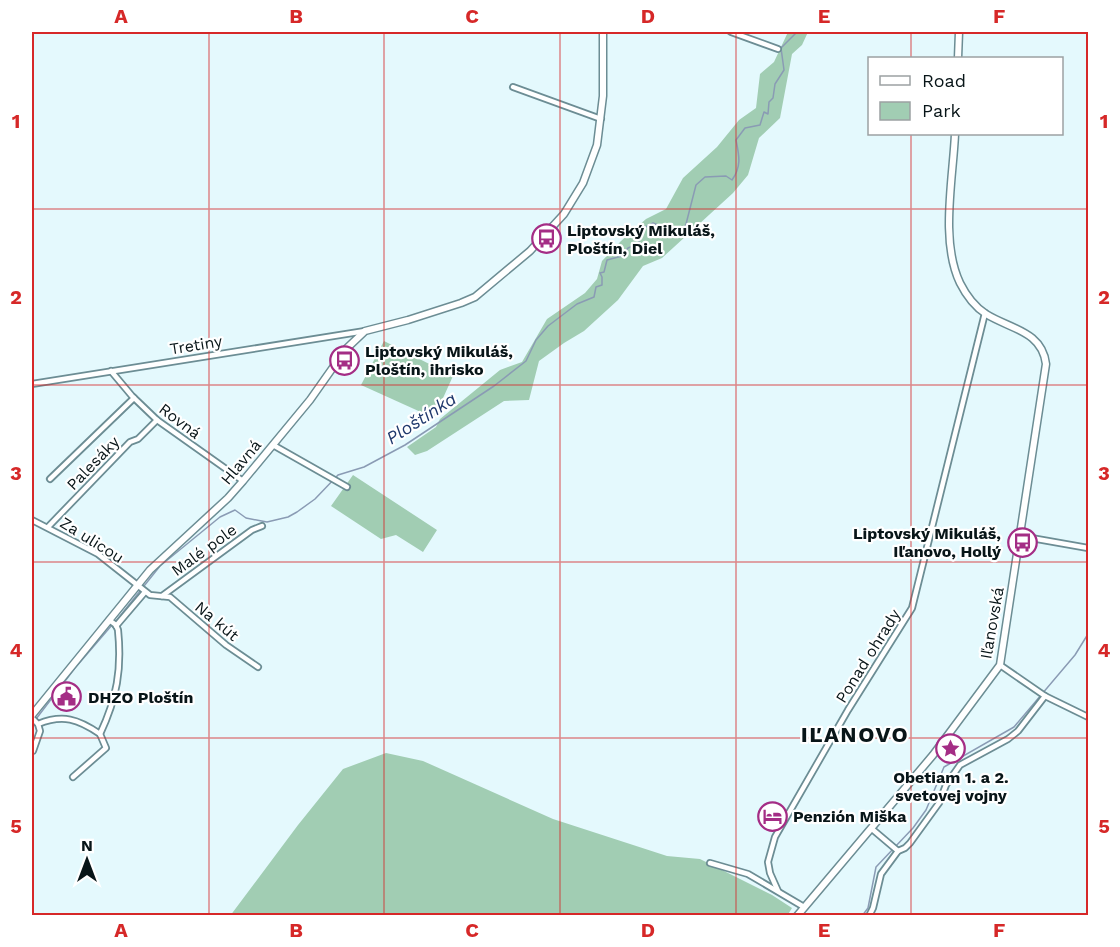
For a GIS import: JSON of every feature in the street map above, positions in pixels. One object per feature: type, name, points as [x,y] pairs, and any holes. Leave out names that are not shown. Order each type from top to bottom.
[{"type":"street","points":[[365,331],[470,300],[530,251],[564,214],[579,191],[597,145],[603,96],[603,32]]},
{"type":"street","points":[[731,32],[778,49]]},
{"type":"street","points":[[958,57],[959,32]]},
{"type":"street","points":[[513,87],[601,119]]},
{"type":"street","points":[[955,135],[950,228],[951,254],[963,288],[985,314]]},
{"type":"street","name":"Iľanovská","points":[[797,915],[946,739],[1000,664],[1045,376],[1045,356],[1037,341],[1030,335],[985,314]]},
{"type":"street","name":"Ponad ohrady","points":[[778,891],[768,862],[775,837],[912,608],[985,314]]},
{"type":"street","name":"Hlavná","points":[[113,623],[132,593],[141,589],[150,570],[228,498],[273,445],[352,344],[365,331]]},
{"type":"street","name":"Tretiny","points":[[32,384],[365,331]]},
{"type":"street","name":"Rovná","points":[[111,371],[157,420],[243,481]]},
{"type":"street","points":[[50,479],[134,398]]},
{"type":"street","name":"Palesáky","points":[[48,527],[130,442],[138,440],[157,420]]},
{"type":"street","points":[[273,445],[347,487]]},
{"type":"street","name":"Za ulicou","points":[[32,521],[98,554],[141,589]]},
{"type":"street","name":"Malé pole","points":[[162,596],[252,530],[262,526]]},
{"type":"street","points":[[1020,536],[1089,548]]},
{"type":"street","points":[[34,719],[141,589]]},
{"type":"street","name":"Na kút","points":[[141,589],[154,597],[168,596],[173,599],[221,641],[258,667]]},
{"type":"street","points":[[100,734],[111,708],[120,672],[113,623]]},
{"type":"street","points":[[1000,664],[1042,695],[1089,717]]},
{"type":"street","points":[[872,829],[895,849],[905,848],[939,803],[946,785],[960,765],[1018,731],[1042,695]]},
{"type":"street","points":[[34,719],[63,717],[82,723],[100,734],[106,748],[73,777]]},
{"type":"street","points":[[33,751],[40,731],[34,719]]},
{"type":"street","points":[[869,915],[873,908],[881,874],[895,849]]},
{"type":"street","points":[[710,863],[748,874],[804,907]]},
{"type":"green space","points":[[788,32],[808,32],[802,45],[792,54],[780,118],[759,138],[748,175],[733,193],[662,258],[643,266],[618,300],[584,331],[539,361],[529,400],[504,401],[427,451],[415,455],[407,447],[436,427],[440,419],[500,370],[522,362],[547,319],[585,293],[597,279],[602,261],[646,219],[666,209],[683,178],[717,147],[739,120],[756,108],[760,74],[774,62]]},
{"type":"green space","points":[[384,341],[453,376],[434,418],[361,385]]},
{"type":"green space","points":[[353,475],[437,530],[423,552],[396,535],[381,539],[331,506]]},
{"type":"green space","points":[[386,753],[423,761],[553,819],[667,856],[700,859],[772,895],[792,908],[787,916],[230,916],[343,769]]},
{"type":"waterway","name":"Ploštínka","points":[[116,621],[160,566],[220,517],[235,510],[246,518],[267,522],[288,517],[315,499],[338,475],[364,467],[405,445],[494,386],[526,361],[536,340],[548,326],[577,304],[594,297],[596,287],[602,285],[600,273],[604,272],[607,260],[622,256],[628,248],[638,244],[640,237],[636,232],[653,223],[670,230],[684,228],[696,185],[705,177],[726,176],[732,180],[735,175],[739,160],[736,140],[745,128],[760,125],[764,112],[768,114],[775,84],[784,70],[781,48],[797,32]]},
{"type":"waterway","name":"Ploštínka","points":[[36,719],[112,625]]},
{"type":"waterway","points":[[862,916],[868,908],[876,867],[913,828],[926,810],[944,767],[1014,727],[1075,655],[1088,634]]},
{"type":"place","name":"Liptovský Mikuláš, Ploštín, Diel","points":[[546,239]]},
{"type":"place","name":"Liptovský Mikuláš, Ploštín, ihrisko","points":[[344,360]]},
{"type":"place","name":"Liptovský Mikuláš, Iľanovo, Hollý","points":[[1022,542]]},
{"type":"place","name":"DHZO Ploštín","points":[[67,697]]},
{"type":"place","name":"Obetiam 1. a 2. svetovej vojny","points":[[951,749]]},
{"type":"place","name":"Penzión Miška","points":[[772,816]]},
{"type":"district","name":"IĽANOVO","points":[[855,734]]}]
